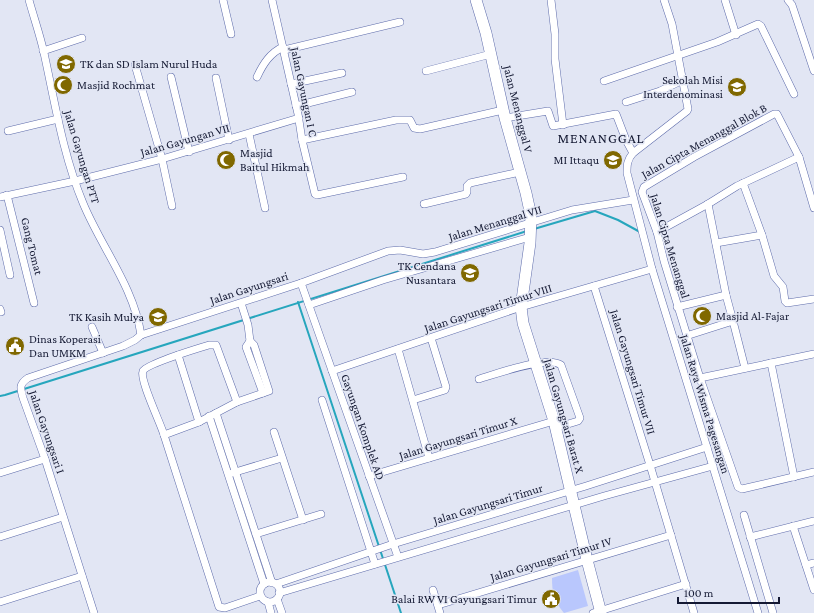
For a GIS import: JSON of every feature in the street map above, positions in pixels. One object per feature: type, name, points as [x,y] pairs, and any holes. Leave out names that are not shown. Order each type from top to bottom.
[{"type":"street","name":"Jalan Gayungan PTT","points":[[29,0],[44,51],[58,119],[75,181],[83,203],[125,286],[139,319],[141,335]]},
{"type":"street","points":[[224,0],[231,34]]},
{"type":"street","name":"Jalan Gayungan I C","points":[[272,0],[284,48],[299,118],[302,140],[315,195],[403,177]]},
{"type":"street","name":"Jalan Menanggal V","points":[[476,0],[491,54],[504,114],[529,205],[531,229]]},
{"type":"street","points":[[551,0],[555,34],[555,59],[563,125]]},
{"type":"street","points":[[302,140],[396,120],[410,120],[414,128],[420,129],[504,114],[548,111],[552,125],[563,125],[616,114],[626,140],[633,153],[687,112],[688,104],[679,56],[672,24],[664,0]]},
{"type":"street","points":[[724,0],[736,35]]},
{"type":"street","points":[[788,0],[792,5],[814,71]]},
{"type":"street","points":[[257,77],[269,56],[275,50],[400,22]]},
{"type":"street","points":[[604,81],[736,35],[757,24],[761,26],[794,94]]},
{"type":"street","points":[[44,51],[82,38]]},
{"type":"street","points":[[426,72],[491,54]]},
{"type":"street","points":[[135,65],[162,159],[172,206]]},
{"type":"street","points":[[291,84],[342,73]]},
{"type":"street","points":[[171,77],[189,152]]},
{"type":"street","points":[[216,78],[229,140]]},
{"type":"street","points":[[626,102],[660,91],[683,80]]},
{"type":"street","points":[[296,106],[352,92]]},
{"type":"street","name":"Jalan Cipta Menanggal Blok B","points":[[642,189],[694,157],[775,114],[778,114],[799,157]]},
{"type":"street","name":"Jalan Gayungan VII","points":[[4,196],[75,181],[189,152],[299,118]]},
{"type":"street","points":[[8,131],[58,119]]},
{"type":"street","points":[[249,134],[265,208]]},
{"type":"street","name":"Jalan Raya Wisma Pagesangan","points":[[633,153],[629,157],[627,164],[627,173],[633,200],[652,269],[758,613]]},
{"type":"street","points":[[657,232],[744,183],[799,157],[814,208]]},
{"type":"street","points":[[424,204],[466,194],[467,186],[470,183],[520,172]]},
{"type":"street","points":[[744,183],[773,273],[782,287],[786,302],[814,299]]},
{"type":"street","name":"Jalan Cipta Menanggal","points":[[642,189],[657,232],[686,336],[737,484],[742,489],[794,477]]},
{"type":"street","name":"Gang Tomat","points":[[4,196],[34,303]]},
{"type":"street","name":"Jalan Menanggal VII","points":[[363,260],[394,250],[405,250],[417,254],[435,252],[531,229],[572,210],[633,200]]},
{"type":"street","points":[[708,204],[726,295],[745,368]]},
{"type":"street","points":[[308,303],[383,280],[531,229]]},
{"type":"street","name":"Jalan Gayungsari Barat X","points":[[531,229],[521,307],[526,335],[555,424],[598,612]]},
{"type":"street","points":[[0,230],[10,275]]},
{"type":"street","points":[[716,243],[762,235]]},
{"type":"street","name":"Jalan Gayungsari","points":[[141,335],[301,283],[363,260]]},
{"type":"street","name":"Jalan Gayungsari Timur VIII","points":[[332,371],[521,307],[652,269]]},
{"type":"street","name":"Gayungan Komplek AD","points":[[301,283],[369,476],[395,558]]},
{"type":"street","name":"Jalan Gayungsari Timur VII","points":[[594,286],[656,482],[694,613]]},
{"type":"street","points":[[677,307],[726,295]]},
{"type":"street","points":[[164,435],[199,422],[237,402],[269,391],[254,345],[250,341],[248,325],[240,303]]},
{"type":"street","points":[[686,336],[733,321]]},
{"type":"street","points":[[92,327],[103,353]]},
{"type":"street","name":"Jalan Gayungsari I","points":[[94,613],[45,458],[22,398],[20,388],[21,384],[28,378],[103,353],[135,340],[141,335]]},
{"type":"street","points":[[413,400],[444,390],[446,387],[431,338]]},
{"type":"street","points":[[237,402],[216,346],[209,345],[178,356],[146,368],[143,373],[219,607],[225,608],[260,596]]},
{"type":"street","points":[[398,349],[429,458]]},
{"type":"street","points":[[700,378],[814,354]]},
{"type":"street","points":[[178,356],[199,422]]},
{"type":"street","name":"Jalan Gayungsari Timur X","points":[[369,476],[555,424],[578,421],[580,418],[561,365],[552,362],[536,363]]},
{"type":"street","points":[[479,378],[536,363]]},
{"type":"street","points":[[771,363],[794,477],[814,472]]},
{"type":"street","points":[[322,400],[377,563]]},
{"type":"street","points":[[213,414],[232,473],[264,584]]},
{"type":"street","points":[[274,432],[303,520]]},
{"type":"street","name":"Jalan Gayungsari Timur","points":[[274,584],[373,550],[707,447]]},
{"type":"street","points":[[0,473],[45,458]]},
{"type":"street","points":[[232,473],[282,458]]},
{"type":"street","name":"Jalan Gayungsari Timur","points":[[278,596],[377,563],[712,466]]},
{"type":"street","points":[[232,473],[274,584],[279,590],[278,596],[282,613]]},
{"type":"street","points":[[256,534],[321,514]]},
{"type":"street","points":[[744,515],[774,613]]},
{"type":"street","points":[[0,537],[63,517]]},
{"type":"street","points":[[750,537],[814,521]]},
{"type":"street","points":[[793,526],[814,590]]},
{"type":"street","name":"Jalan Gayungsari Timur IV","points":[[438,605],[671,535]]},
{"type":"street","points":[[806,565],[814,563]]},
{"type":"street","points":[[0,602],[82,576]]},
{"type":"street","points":[[260,596],[261,588],[264,584],[268,582],[274,584]]},
{"type":"street","points":[[598,612],[686,584]]},
{"type":"street","points":[[433,590],[440,613]]},
{"type":"street","points":[[260,596],[268,602],[274,601],[278,596]]},
{"type":"street","points":[[268,602],[272,613]]},
{"type":"shaded area","points":[[578,570],[588,606],[564,613],[554,597],[552,578]]},
{"type":"waterway","points":[[534,229],[595,211],[618,220],[640,232]]},
{"type":"waterway","points":[[0,396],[527,231]]},
{"type":"waterway","points":[[298,302],[401,613]]},
{"type":"place","name":"TK dan SD Islam Nurul Huda","points":[[66,64]]},
{"type":"place","name":"Masjid Rochmat","points":[[63,85]]},
{"type":"place","name":"Sekolah Misi Interdenominasi","points":[[737,87]]},
{"type":"place","name":"Masjid Baitul Hikmah","points":[[226,160]]},
{"type":"place","name":"MI Ittaqu","points":[[613,160]]},
{"type":"place","name":"TK Cendana Nusantara","points":[[470,273]]},
{"type":"place","name":"Masjid Al-Fajar","points":[[702,316]]},
{"type":"place","name":"TK Kasih Mulya","points":[[158,317]]},
{"type":"place","name":"Dinas Koperasi Dan UMKM","points":[[15,346]]},
{"type":"place","name":"Balai RW VI Gayungsari Timur","points":[[551,599]]},
{"type":"district","name":"MENANGGAL","points":[[601,138]]}]
